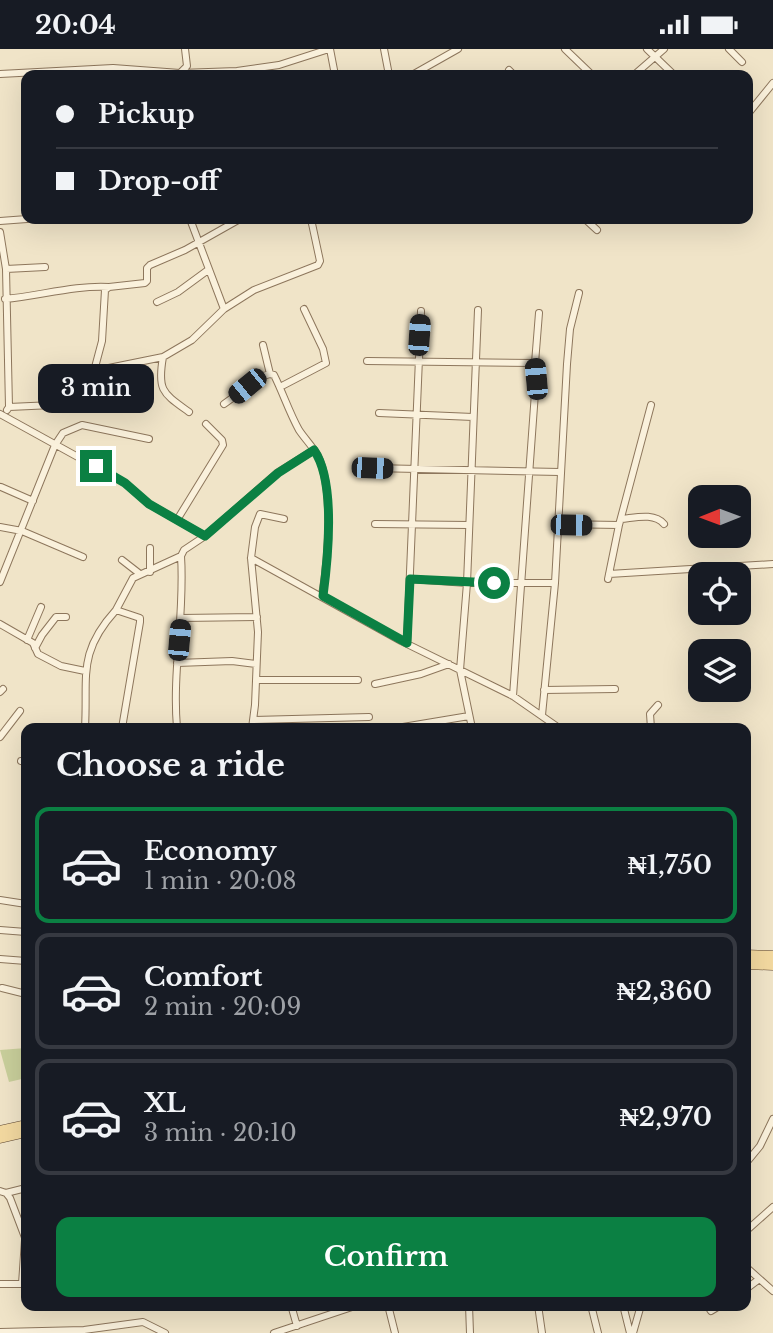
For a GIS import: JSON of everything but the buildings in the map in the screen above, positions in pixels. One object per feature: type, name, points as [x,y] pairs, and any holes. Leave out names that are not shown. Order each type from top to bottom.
[{"type":"main road","points":[[751,955],[773,956]]},
{"type":"main road","points":[[751,964],[773,965]]},
{"type":"main road","points":[[0,1131],[21,1126]]},
{"type":"main road","points":[[0,1138],[21,1133]]},
{"type":"street","points":[[183,70],[187,66],[186,49]]},
{"type":"street","points":[[244,70],[279,65],[330,49],[334,70]]},
{"type":"street","points":[[384,49],[388,70]]},
{"type":"street","points":[[421,70],[458,49]]},
{"type":"street","points":[[565,49],[587,70]]},
{"type":"street","points":[[646,49],[669,70]]},
{"type":"street","points":[[640,70],[664,49]]},
{"type":"street","points":[[729,49],[743,62]]},
{"type":"street","points":[[75,70],[140,70]]},
{"type":"street","points":[[0,74],[21,73]]},
{"type":"street","points":[[753,108],[773,83]]},
{"type":"street","points":[[0,221],[21,219]]},
{"type":"street","points":[[192,224],[224,309]]},
{"type":"street","points":[[5,299],[92,286],[145,283],[150,265],[231,224]]},
{"type":"street","points":[[94,370],[163,357],[192,340],[224,309],[254,290],[289,278],[320,263],[313,224]]},
{"type":"street","points":[[590,224],[597,230]]},
{"type":"street","points":[[0,232],[6,269],[3,281],[9,407]]},
{"type":"street","points":[[6,269],[45,267]]},
{"type":"street","points":[[157,302],[178,292],[208,270]]},
{"type":"street","points":[[109,287],[103,297],[102,341],[94,370],[61,401],[53,405],[9,407],[2,414],[125,483],[149,504],[205,536]]},
{"type":"street","points":[[542,715],[555,583],[569,340],[579,293]]},
{"type":"street","points":[[280,387],[326,363],[323,349],[303,309]]},
{"type":"street","points":[[471,723],[460,670],[467,583],[478,310]]},
{"type":"street","points":[[407,643],[421,311]]},
{"type":"street","points":[[513,697],[539,313]]},
{"type":"street","points":[[263,345],[270,374],[274,376],[299,428],[318,457],[322,472],[329,535],[323,596]]},
{"type":"street","points":[[163,357],[161,388],[166,395],[190,412]]},
{"type":"street","points":[[368,361],[535,363]]},
{"type":"street","points":[[224,404],[247,386],[270,374]]},
{"type":"street","points":[[651,405],[620,522],[609,577],[773,564]]},
{"type":"street","points":[[379,414],[472,417]]},
{"type":"street","points":[[177,520],[223,445],[222,440],[206,423]]},
{"type":"street","points":[[0,582],[55,445],[63,433],[82,425],[149,439]]},
{"type":"street","points":[[177,723],[175,694],[181,618],[181,556],[184,549],[205,536],[278,473],[314,450]]},
{"type":"street","points":[[372,468],[560,473]]},
{"type":"street","points":[[1,487],[33,501]]},
{"type":"street","points":[[253,723],[257,617],[251,558],[255,527],[260,514],[284,519]]},
{"type":"street","points":[[557,524],[620,522],[653,517],[660,518],[664,524]]},
{"type":"street","points":[[375,524],[469,525]]},
{"type":"street","points":[[0,527],[22,531],[82,557]]},
{"type":"street","points":[[150,548],[150,572]]},
{"type":"street","points":[[85,723],[85,671],[90,647],[116,610],[130,584],[140,575],[181,556]]},
{"type":"street","points":[[251,558],[513,697],[552,723]]},
{"type":"street","points":[[122,560],[140,575]]},
{"type":"street","points":[[410,579],[467,583],[555,583]]},
{"type":"street","points":[[27,640],[41,607]]},
{"type":"street","points":[[116,610],[140,618],[123,723]]},
{"type":"street","points":[[35,648],[52,621],[56,617],[66,617]]},
{"type":"street","points":[[181,618],[257,617]]},
{"type":"street","points":[[0,624],[33,643],[38,655],[61,666],[85,671]]},
{"type":"street","points":[[177,663],[232,661],[256,664]]},
{"type":"street","points":[[375,684],[421,674],[449,664]]},
{"type":"street","points":[[256,680],[358,680]]},
{"type":"street","points":[[544,689],[615,689]]},
{"type":"street","points":[[651,723],[650,715],[658,705]]},
{"type":"street","points":[[0,737],[20,711]]},
{"type":"street","points":[[427,723],[469,716]]},
{"type":"street","points":[[253,720],[369,717]]},
{"type":"street","points":[[0,900],[21,903]]},
{"type":"street","points":[[0,930],[21,932]]},
{"type":"street","points":[[0,959],[21,961]]},
{"type":"street","points":[[2,988],[21,993]]},
{"type":"street","points":[[751,1157],[773,1122]]},
{"type":"street","points":[[21,1189],[3,1192],[18,1214],[21,1225]]},
{"type":"street","points":[[751,1227],[773,1207]]},
{"type":"street","points":[[751,1272],[773,1291]]},
{"type":"street","points":[[751,1285],[758,1280]]},
{"type":"street","points":[[0,1284],[21,1284]]},
{"type":"street","points":[[293,1311],[297,1326]]},
{"type":"street","points":[[274,1333],[341,1311]]},
{"type":"street","points":[[390,1311],[395,1333]]},
{"type":"street","points":[[469,1311],[470,1333]]},
{"type":"street","points":[[539,1311],[542,1333]]},
{"type":"street","points":[[592,1311],[598,1333]]},
{"type":"street","points":[[625,1311],[631,1333]]},
{"type":"street","points":[[631,1333],[639,1311]]},
{"type":"street","points":[[0,1332],[84,1330],[142,1322],[165,1333]]},
{"type":"green space","points":[[21,1048],[21,1079],[9,1082],[0,1050]]},
{"type":"route","points":[[96,466],[125,483],[149,504],[205,536],[278,473],[314,450],[322,472],[329,535],[323,596],[407,643],[410,579],[494,583]]}]
